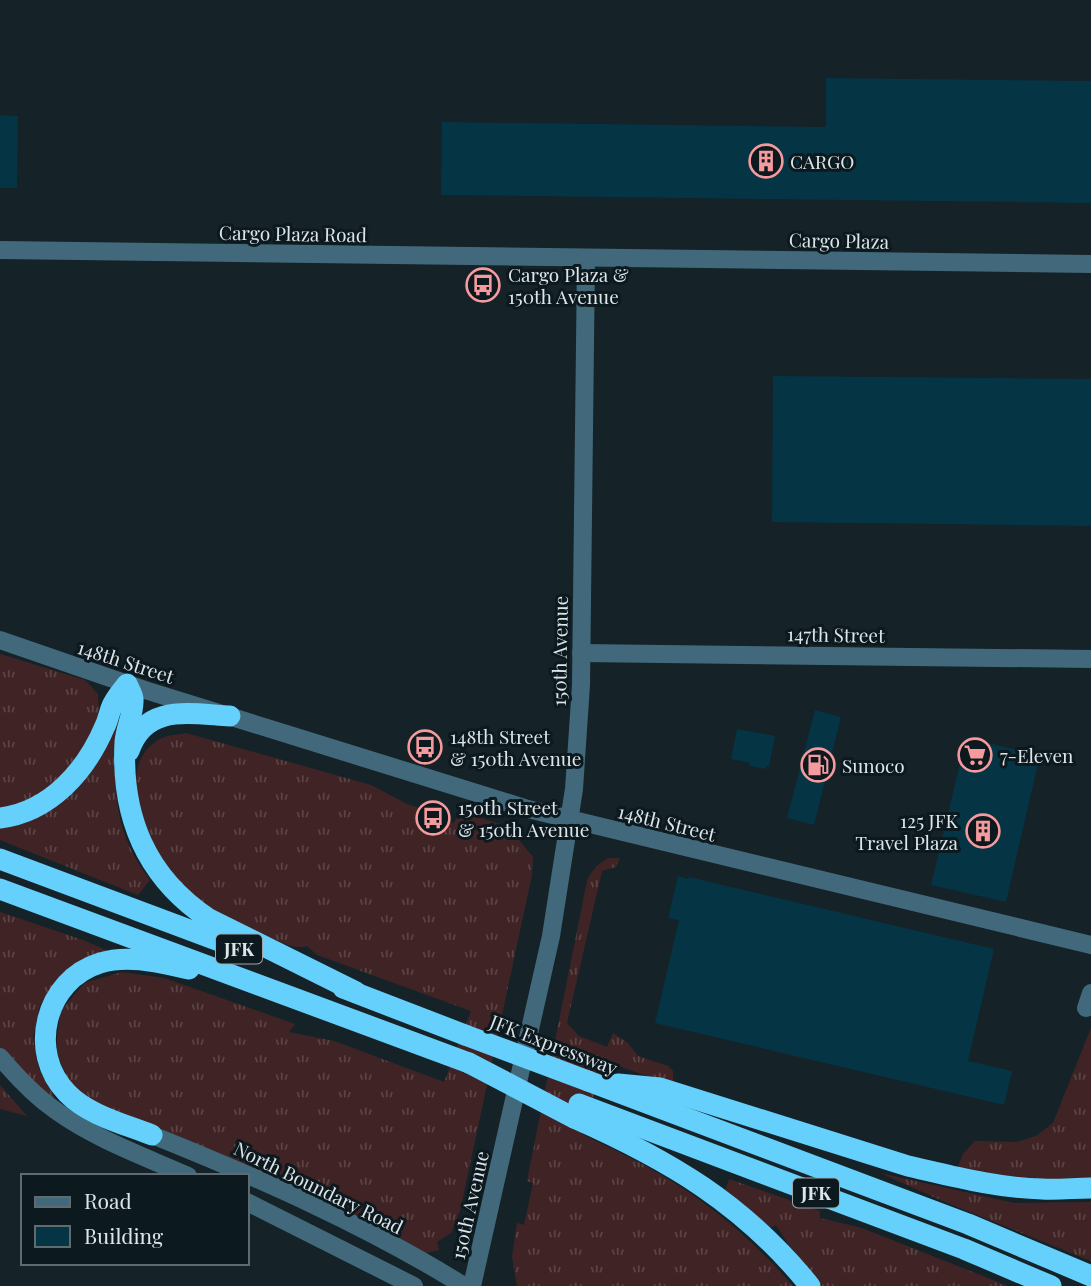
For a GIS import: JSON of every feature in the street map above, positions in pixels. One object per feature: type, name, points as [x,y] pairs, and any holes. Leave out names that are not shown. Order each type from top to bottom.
[{"type":"highway","points":[[0,818],[16,815],[45,802],[69,782],[93,748],[105,726],[112,703],[127,684],[133,699],[125,737],[127,797],[137,833],[158,871],[187,903],[220,925],[356,992]]},
{"type":"highway","points":[[124,770],[135,737],[153,720],[179,714],[230,716]]},
{"type":"highway","name":"JFK Expressway","points":[[0,859],[956,1219],[1091,1276]]},
{"type":"highway","name":"JFK","points":[[0,889],[463,1061],[576,1111],[941,1240],[1051,1286]]},
{"type":"highway","points":[[152,1135],[80,1104],[54,1077],[47,1058],[45,1030],[51,1009],[62,990],[78,974],[90,967],[122,960],[159,962],[276,990]]},
{"type":"highway","points":[[588,1081],[660,1088],[908,1166],[947,1175],[986,1183],[1041,1189],[1091,1188]]},
{"type":"highway","points":[[576,1111],[714,1193],[766,1236],[810,1286]]},
{"type":"street","name":"Cargo Plaza Road","points":[[0,250],[586,258]]},
{"type":"street","name":"Cargo Plaza","points":[[586,258],[1091,264]]},
{"type":"street","name":"150th Avenue","points":[[472,1286],[547,956],[577,751],[581,653],[586,258]]},
{"type":"street","name":"148th Street","points":[[0,640],[127,684],[528,809],[1091,945]]},
{"type":"street","name":"147th Street","points":[[581,653],[1091,659]]},
{"type":"street","points":[[0,1057],[39,1097],[68,1118],[149,1160],[183,1174]]},
{"type":"street","name":"North Boundary Road","points":[[152,1135],[244,1174]]},
{"type":"street","name":"North Boundary Road","points":[[248,1176],[296,1196],[438,1269],[464,1286]]},
{"type":"street","points":[[248,1203],[414,1286]]},
{"type":"green space","points":[[0,654],[85,680],[98,694],[99,715],[84,747],[50,790],[12,809],[0,810]]},
{"type":"green space","points":[[119,719],[117,803],[127,841],[150,880],[138,895],[0,840],[0,827],[93,762]]},
{"type":"green space","points":[[186,733],[371,785],[422,809],[419,815],[454,823],[456,819],[478,817],[519,830],[513,833],[533,857],[532,875],[460,1211],[451,1233],[437,1242],[439,1250],[426,1253],[404,1245],[86,1101],[66,1077],[56,1050],[60,1012],[84,983],[122,972],[164,978],[295,1024],[289,1032],[334,1041],[444,1082],[471,1011],[317,955],[307,946],[287,945],[223,917],[184,889],[160,857],[149,836],[140,814],[136,791],[137,771],[145,753],[160,739]]},
{"type":"green space","points":[[609,858],[620,858],[616,867],[602,871],[567,1023],[579,1036],[607,1047],[613,1033],[628,1043],[638,1056],[668,1066],[673,1071],[673,1085],[604,1061],[582,1134],[649,1168],[696,1197],[747,1238],[793,1286],[517,1286],[512,1257],[517,1223],[524,1225],[533,1183],[527,1181],[587,881],[596,867]]},
{"type":"green space","points":[[0,912],[113,953],[58,978],[40,1005],[33,1038],[39,1069],[54,1097],[50,1101],[0,1053]]},
{"type":"green space","points":[[1091,1028],[1091,1182],[1078,1185],[957,1169],[963,1154],[975,1141],[1017,1142],[1036,1136],[1053,1123]]},
{"type":"green space","points":[[0,1085],[27,1116],[0,1109]]},
{"type":"green space","points":[[880,1173],[1014,1203],[1091,1202],[1091,1261],[945,1202]]},
{"type":"green space","points":[[729,1179],[820,1211],[820,1218],[862,1228],[1008,1286],[822,1286],[776,1225],[770,1228],[725,1190]]},
{"type":"building","name":"CARGO","points":[[826,78],[1091,81],[1091,203],[441,195],[442,122],[826,127]]},
{"type":"building","points":[[0,115],[18,116],[17,188],[0,188]]},
{"type":"building","points":[[773,376],[1091,379],[1091,526],[772,522]]},
{"type":"building","points":[[815,710],[841,717],[814,825],[787,818]]},
{"type":"building","points":[[737,729],[775,736],[769,767],[766,766],[766,769],[750,766],[750,763],[731,759]]},
{"type":"building","name":"125 JFK Travel Plaza","points":[[966,738],[1040,755],[1006,902],[931,885]]},
{"type":"building","points":[[678,876],[994,949],[968,1061],[1012,1071],[1004,1105],[655,1023],[679,920],[668,918]]},
{"type":"place","name":"CARGO","points":[[766,161]]},
{"type":"place","name":"Cargo Plaza & 150th Avenue","points":[[483,285]]},
{"type":"place","name":"148th Street & 150th Avenue","points":[[425,747]]},
{"type":"place","name":"7-Eleven","points":[[975,755]]},
{"type":"place","name":"Sunoco","points":[[818,765]]},
{"type":"place","name":"150th Street & 150th Avenue","points":[[433,818]]},
{"type":"place","name":"125 JFK Travel Plaza","points":[[983,831]]}]
